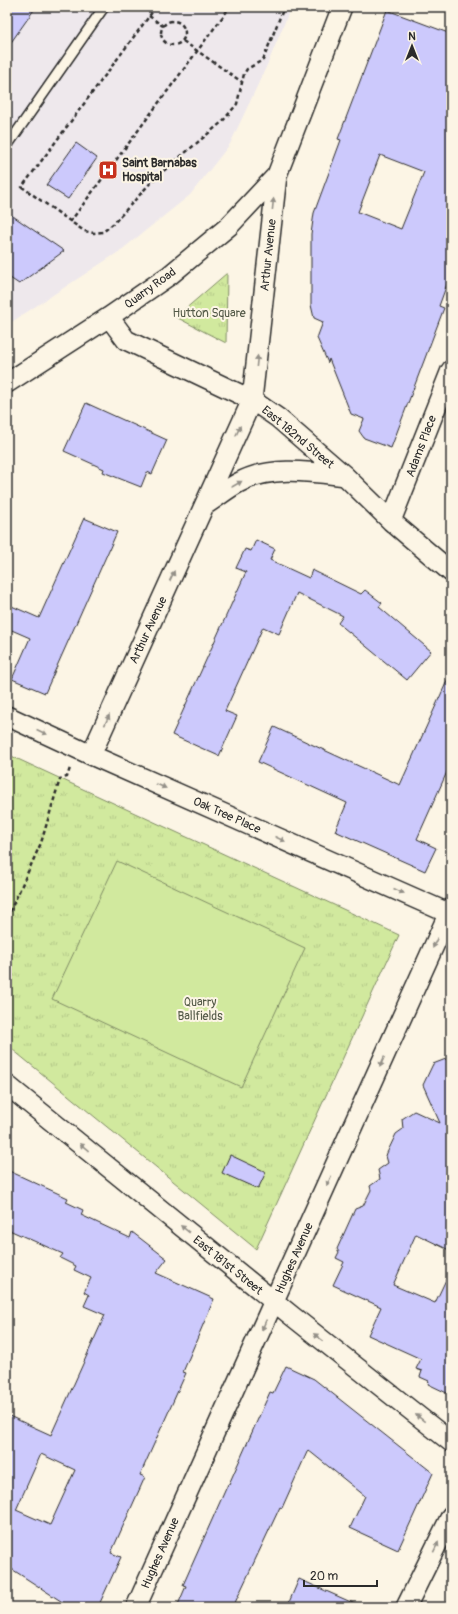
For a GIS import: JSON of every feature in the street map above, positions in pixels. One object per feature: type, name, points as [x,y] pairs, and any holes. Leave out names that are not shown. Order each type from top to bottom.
[{"type":"street","name":"Arthur Avenue","points":[[84,752],[205,505],[252,400],[277,175],[342,7]]},
{"type":"street","name":"Quarry Road","points":[[7,382],[109,317],[170,275],[229,226],[277,175]]},
{"type":"street","name":"East 182nd Street","points":[[109,317],[126,340],[252,400],[278,418],[345,476],[391,521],[451,572]]},
{"type":"street","name":"Adams Place","points":[[391,521],[451,370]]},
{"type":"street","points":[[205,505],[240,482],[262,474],[289,470],[345,476]]},
{"type":"street","name":"Oak Tree Place","points":[[7,716],[84,752],[450,911]]},
{"type":"street","name":"Hughes Avenue","points":[[136,1607],[450,911]]},
{"type":"street","name":"East 181st Street","points":[[7,1085],[274,1302],[451,1442]]},
{"type":"street","points":[[406,1607],[451,1516]]},
{"type":"lane","points":[[7,146],[104,7]]},
{"type":"path","points":[[156,7],[22,187],[84,231],[94,233],[103,232],[114,223],[155,178],[222,122],[237,104],[244,74],[247,69],[263,60],[284,7]]},
{"type":"path","points":[[70,222],[230,7]]},
{"type":"path","points":[[149,16],[164,26]]},
{"type":"path","points":[[168,21],[180,23],[185,29],[186,33],[183,41],[176,45],[165,42],[161,35],[164,26],[168,21]]},
{"type":"path","points":[[183,41],[242,82]]},
{"type":"path","points":[[7,918],[40,843],[60,779],[67,776],[84,752]]},
{"type":"shaded area","name":"Saint Barnabas Hospital","points":[[7,7],[291,7],[268,63],[230,144],[190,195],[120,251],[7,325]]},
{"type":"green space","name":"Hutton Square","points":[[227,273],[226,343],[176,317]]},
{"type":"green space","name":"Quarry Ballfields","points":[[7,754],[399,935],[256,1249],[7,1045]]},
{"type":"green space","points":[[117,861],[305,948],[241,1087],[52,999]]},
{"type":"building","points":[[7,7],[36,7],[7,48]]},
{"type":"building","points":[[387,10],[451,34],[451,273],[439,306],[444,308],[391,448],[364,438],[359,431],[364,419],[351,414],[329,359],[328,363],[317,338],[323,322],[314,318],[311,305],[311,234],[314,213],[341,140],[338,139]],"holes":[[[380,155],[424,172],[401,229],[358,212]]]},
{"type":"building","points":[[76,143],[97,158],[68,199],[46,185]]},
{"type":"building","points":[[7,212],[64,251],[19,284],[7,276]]},
{"type":"building","points":[[86,403],[167,440],[152,474],[147,472],[141,487],[103,472],[104,469],[64,451]]},
{"type":"building","points":[[84,518],[117,532],[45,693],[12,679],[30,638],[7,628],[7,604],[39,618]]},
{"type":"building","points":[[256,540],[275,549],[270,560],[309,578],[312,570],[361,594],[365,590],[382,603],[379,607],[431,651],[407,680],[338,623],[343,616],[297,593],[279,634],[263,627],[225,711],[237,716],[219,756],[172,735],[246,572],[236,568],[245,549],[251,551]]},
{"type":"building","points":[[451,672],[451,763],[417,839],[436,848],[425,871],[335,831],[347,803],[258,762],[274,727],[400,785]]},
{"type":"building","points":[[451,1057],[451,1251],[416,1234],[393,1285],[435,1303],[451,1269],[451,1395],[428,1384],[429,1381],[420,1377],[422,1371],[416,1369],[421,1359],[368,1335],[381,1307],[333,1285],[344,1262],[336,1258],[339,1252],[337,1249],[355,1209],[363,1206],[371,1190],[370,1186],[380,1179],[378,1170],[388,1163],[386,1156],[396,1134],[403,1129],[402,1119],[414,1111],[440,1123],[423,1085],[433,1064]]},
{"type":"building","points":[[230,1155],[266,1172],[258,1189],[222,1173]]},
{"type":"building","points":[[7,1170],[68,1198],[66,1202],[83,1210],[81,1215],[130,1238],[132,1232],[167,1259],[156,1273],[214,1299],[183,1372],[186,1373],[140,1475],[145,1477],[111,1553],[121,1557],[98,1607],[70,1607],[7,1566],[7,1415],[51,1435],[105,1315],[84,1306],[89,1295],[84,1292],[91,1278],[74,1270],[76,1266],[60,1258],[63,1254],[7,1229]],"holes":[[[41,1454],[75,1470],[50,1525],[16,1510]]]},
{"type":"building","points":[[286,1366],[314,1379],[433,1473],[424,1493],[398,1550],[350,1528],[365,1496],[308,1450],[282,1508],[280,1507],[233,1607],[177,1607],[186,1586],[183,1585],[228,1484],[270,1392],[273,1393]]},
{"type":"building","points":[[299,1579],[362,1607],[287,1607]]},
{"type":"place","name":"Saint Barnabas Hospital","points":[[108,170]]}]
